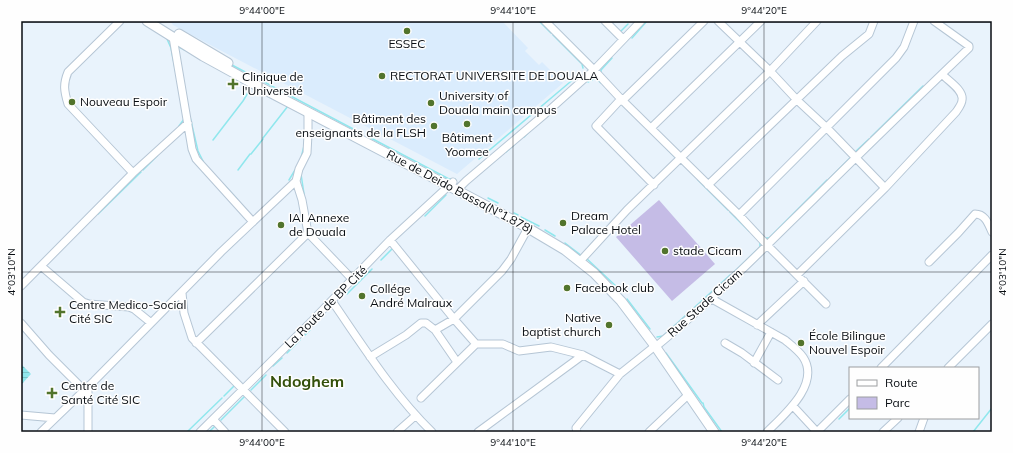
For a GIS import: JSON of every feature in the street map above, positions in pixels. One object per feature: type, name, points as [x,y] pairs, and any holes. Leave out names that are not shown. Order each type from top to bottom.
[{"type":"main road","name":"Rue de Deido Bassa(N°1.878)","points":[[147,21],[203,56],[308,112],[455,186],[565,250],[594,273],[621,301],[657,345],[688,395],[715,429]]},
{"type":"main road","points":[[157,21],[362,136],[550,236],[583,258],[599,271],[620,292],[715,429]]},
{"type":"street","points":[[120,21],[68,72],[64,80],[64,91],[68,104],[133,173]]},
{"type":"street","points":[[546,21],[622,100],[708,184],[767,246],[826,304]]},
{"type":"street","points":[[605,21],[623,39]]},
{"type":"street","name":"La Route de BP Cité","points":[[200,432],[353,280],[390,240],[545,114],[594,70],[641,21]]},
{"type":"street","points":[[654,185],[596,126],[704,21]]},
{"type":"street","points":[[718,21],[770,70],[797,100],[885,188]]},
{"type":"street","points":[[651,128],[761,21]]},
{"type":"street","points":[[583,258],[627,210],[770,70],[816,21]]},
{"type":"street","points":[[708,184],[842,56],[869,34],[874,21]]},
{"type":"street","points":[[739,215],[896,58],[904,47],[914,21]]},
{"type":"street","name":"Rue Stade Cicam","points":[[577,432],[576,428],[620,374],[712,299],[969,48],[934,21]]},
{"type":"street","points":[[173,37],[192,149],[196,159],[253,222]]},
{"type":"street","points":[[797,274],[885,188],[956,112],[962,102],[962,95],[942,74]]},
{"type":"street","points":[[308,112],[307,153],[298,169],[296,182],[302,200],[308,233],[353,280]]},
{"type":"street","points":[[21,286],[133,173],[188,123]]},
{"type":"street","points":[[41,432],[150,322],[182,293],[253,222],[296,182]]},
{"type":"street","points":[[929,262],[975,214],[986,219],[992,232]]},
{"type":"street","points":[[435,330],[454,319],[507,265],[528,228]]},
{"type":"street","points":[[196,343],[308,233]]},
{"type":"street","points":[[390,240],[476,344]]},
{"type":"street","points":[[885,367],[992,255]]},
{"type":"street","points":[[41,266],[83,302],[89,304],[129,307],[134,309],[150,322]]},
{"type":"street","points":[[757,325],[804,281]]},
{"type":"street","points":[[182,293],[184,313],[190,334],[196,343],[244,389],[285,432]]},
{"type":"street","points":[[712,299],[785,340],[804,358],[807,369],[804,388],[794,406],[767,432]]},
{"type":"street","points":[[332,301],[370,358],[415,416],[432,432]]},
{"type":"street","points":[[21,323],[49,355],[86,388],[88,432]]},
{"type":"street","points":[[370,358],[406,335],[421,323],[426,323],[435,330],[456,362]]},
{"type":"street","points":[[949,367],[992,324]]},
{"type":"street","points":[[754,363],[770,332]]},
{"type":"street","points":[[725,343],[742,353],[778,380]]},
{"type":"street","points":[[421,398],[476,344],[503,344],[519,351],[548,347],[583,355],[620,374]]},
{"type":"street","points":[[478,432],[583,355]]},
{"type":"street","points":[[649,432],[688,395]]},
{"type":"street","points":[[794,406],[817,432],[849,400]]},
{"type":"street","points":[[21,414],[55,418]]},
{"type":"street","points":[[397,432],[415,416]]},
{"type":"street","points":[[213,419],[225,432]]},
{"type":"street","points":[[883,432],[897,419]]},
{"type":"street","points":[[919,432],[924,419]]},
{"type":"shaded area","name":"University of Douala main campus","points":[[170,21],[502,21],[528,48],[525,51],[539,65],[542,62],[563,83],[457,174],[216,48],[173,25]]},
{"type":"green space","name":"stade Cicam","points":[[659,200],[715,264],[672,301],[616,237]]},
{"type":"water","points":[[21,364],[31,374],[21,385]]},
{"type":"waterway","points":[[539,21],[551,33]]},
{"type":"waterway","points":[[632,38],[647,21]]},
{"type":"waterway","points":[[620,32],[628,24]]},
{"type":"waterway","points":[[553,35],[582,64],[583,68]]},
{"type":"waterway","points":[[167,39],[171,48],[177,78]]},
{"type":"waterway","points":[[177,47],[185,50]]},
{"type":"waterway","points":[[601,73],[601,70],[612,58]]},
{"type":"waterway","points":[[232,65],[357,131]]},
{"type":"waterway","points":[[479,159],[576,77]]},
{"type":"waterway","points":[[588,82],[595,78],[601,83]]},
{"type":"waterway","points":[[213,140],[243,101],[252,86]]},
{"type":"waterway","points":[[871,137],[923,86]]},
{"type":"waterway","points":[[263,138],[288,106]]},
{"type":"waterway","points":[[548,116],[553,112]]},
{"type":"waterway","points":[[190,117],[198,151],[203,161]]},
{"type":"waterway","points":[[179,126],[184,119]]},
{"type":"waterway","points":[[524,137],[530,131]]},
{"type":"waterway","points":[[367,136],[449,179],[455,179]]},
{"type":"waterway","points":[[251,154],[263,139]]},
{"type":"waterway","points":[[854,153],[869,139]]},
{"type":"waterway","points":[[506,152],[515,144]]},
{"type":"waterway","points":[[301,158],[304,146]]},
{"type":"waterway","points":[[666,148],[677,159]]},
{"type":"waterway","points":[[238,170],[250,154]]},
{"type":"waterway","points":[[143,170],[157,156]]},
{"type":"waterway","points":[[829,179],[852,156]]},
{"type":"waterway","points":[[289,180],[295,170]]},
{"type":"waterway","points":[[98,214],[141,172]]},
{"type":"waterway","points":[[301,174],[304,194]]},
{"type":"waterway","points":[[698,180],[728,210]]},
{"type":"waterway","points":[[765,238],[769,238],[827,180]]},
{"type":"waterway","points":[[225,186],[237,199]]},
{"type":"waterway","points":[[425,216],[446,195]]},
{"type":"waterway","points":[[488,198],[498,203]]},
{"type":"waterway","points":[[730,212],[749,231]]},
{"type":"waterway","points":[[514,213],[518,215]]},
{"type":"waterway","points":[[521,217],[539,226]]},
{"type":"waterway","points":[[545,230],[555,236]]},
{"type":"waterway","points":[[565,243],[582,256]]},
{"type":"waterway","points":[[733,273],[760,247],[760,243]]},
{"type":"waterway","points":[[381,260],[393,248]]},
{"type":"waterway","points":[[586,258],[618,288]]},
{"type":"waterway","points":[[347,294],[372,269]]},
{"type":"waterway","points":[[657,337],[663,336],[730,275]]},
{"type":"waterway","points":[[627,299],[650,329]]},
{"type":"waterway","points":[[132,304],[145,310]]},
{"type":"waterway","points":[[305,335],[310,330]]},
{"type":"waterway","points":[[287,353],[300,340]]},
{"type":"waterway","points":[[666,353],[702,403]]},
{"type":"waterway","points":[[273,366],[282,358]]},
{"type":"waterway","points":[[251,390],[266,375]]},
{"type":"waterway","points":[[224,396],[235,385]]},
{"type":"waterway","points":[[221,420],[245,396]]},
{"type":"waterway","points":[[187,432],[222,398]]},
{"type":"waterway","points":[[703,403],[704,407],[722,432]]},
{"type":"waterway","points":[[973,432],[992,408]]},
{"type":"waterway","points":[[839,419],[849,409]]},
{"type":"waterway","points":[[209,432],[215,426]]},
{"type":"place","name":"ESSEC","points":[[407,31]]},
{"type":"place","name":"RECTORAT UNIVERSITE DE DOUALA","points":[[382,76]]},
{"type":"place","name":"Clinique de l'Université","points":[[233,84]]},
{"type":"place","name":"Nouveau Espoir","points":[[72,102]]},
{"type":"place","name":"University of Douala main campus","points":[[431,103]]},
{"type":"place","name":"Bâtiment Yoomee","points":[[467,124]]},
{"type":"place","name":"Bâtiment des enseignants de la FLSH","points":[[434,126]]},
{"type":"place","name":"Dream Palace Hotel","points":[[563,223]]},
{"type":"place","name":"IAI Annexe de Douala","points":[[281,225]]},
{"type":"place","name":"stade Cicam","points":[[665,251]]},
{"type":"place","name":"Facebook club","points":[[567,288]]},
{"type":"place","name":"Collége André Malraux","points":[[362,296]]},
{"type":"place","name":"Centre Medico-Social Cité SIC","points":[[60,312]]},
{"type":"place","name":"Native baptist church","points":[[609,325]]},
{"type":"place","name":"École Bilingue Nouvel Espoir","points":[[801,343]]},
{"type":"place","name":"Centre de Santé Cité SIC","points":[[52,393]]},
{"type":"district","name":"Ndoghem","points":[[307,381]]}]
